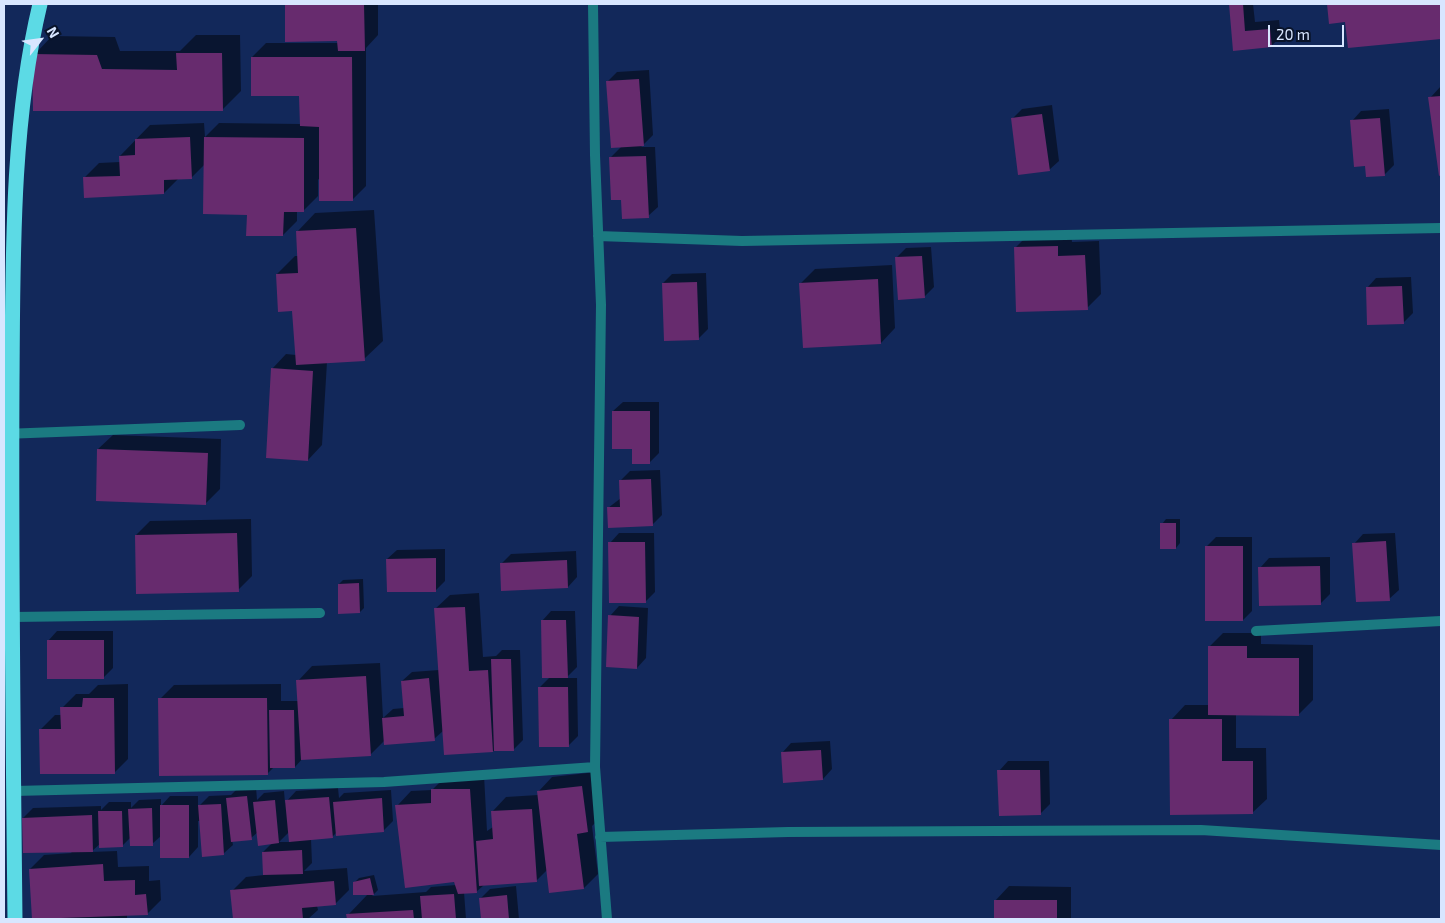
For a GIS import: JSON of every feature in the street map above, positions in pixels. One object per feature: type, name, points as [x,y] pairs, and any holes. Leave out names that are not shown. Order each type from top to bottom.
[{"type":"highway","points":[[15,919],[13,617],[8,434],[9,219],[31,41],[40,4]]},
{"type":"street","points":[[593,4],[601,356],[595,767],[607,919]]},
{"type":"street","points":[[598,236],[742,241],[1441,228]]},
{"type":"street","points":[[8,434],[240,426]]},
{"type":"street","points":[[13,617],[320,614]]},
{"type":"street","points":[[1256,631],[1441,621]]},
{"type":"street","points":[[14,791],[384,782],[595,767]]},
{"type":"street","points":[[600,837],[788,832],[1201,830],[1441,845]]},
{"type":"building","points":[[285,4],[364,4],[365,51],[338,51],[337,41],[285,42]]},
{"type":"building","points":[[1229,4],[1243,4],[1245,31],[1270,29],[1272,47],[1233,51]]},
{"type":"building","points":[[1327,4],[1441,4],[1441,39],[1348,48],[1345,22],[1329,24]]},
{"type":"building","points":[[176,53],[222,53],[223,111],[33,111],[32,54],[97,55],[102,69],[177,70]]},
{"type":"building","points":[[251,57],[352,57],[353,201],[319,201],[319,127],[300,126],[299,96],[251,96]]},
{"type":"building","points":[[639,79],[644,146],[611,148],[606,81]]},
{"type":"building","points":[[1441,96],[1441,175],[1439,176],[1428,97]]},
{"type":"building","points":[[1042,114],[1050,171],[1018,175],[1011,118]]},
{"type":"building","points":[[1380,118],[1385,176],[1366,177],[1365,166],[1354,167],[1350,120]]},
{"type":"building","points":[[190,137],[192,179],[164,180],[164,194],[84,198],[83,177],[120,176],[119,156],[135,155],[135,139]]},
{"type":"building","points":[[204,137],[304,138],[304,212],[284,212],[283,236],[246,236],[247,215],[203,214]]},
{"type":"building","points":[[646,156],[649,218],[622,219],[621,200],[611,200],[609,157]]},
{"type":"building","points":[[356,228],[365,361],[296,365],[292,311],[278,312],[276,274],[298,273],[296,231]]},
{"type":"building","points":[[1058,246],[1058,256],[1085,255],[1088,310],[1016,312],[1014,247]]},
{"type":"building","points":[[922,256],[925,298],[898,300],[895,257]]},
{"type":"building","points":[[878,279],[881,344],[803,348],[799,283]]},
{"type":"building","points":[[697,282],[699,340],[664,341],[662,283]]},
{"type":"building","points":[[1402,286],[1404,324],[1367,325],[1366,287]]},
{"type":"building","points":[[271,368],[313,371],[308,461],[266,458]]},
{"type":"building","points":[[612,411],[650,411],[650,464],[632,464],[632,449],[612,449]]},
{"type":"building","points":[[97,449],[208,453],[206,505],[96,501]]},
{"type":"building","points":[[651,479],[653,526],[608,528],[607,507],[620,507],[619,480]]},
{"type":"building","points":[[1160,523],[1176,523],[1176,549],[1160,549]]},
{"type":"building","points":[[237,533],[239,592],[136,594],[135,535]]},
{"type":"building","points":[[1386,541],[1390,601],[1356,602],[1352,543]]},
{"type":"building","points":[[608,542],[645,542],[646,603],[609,603]]},
{"type":"building","points":[[1205,546],[1243,546],[1243,621],[1205,621]]},
{"type":"building","points":[[436,558],[436,592],[387,592],[386,559]]},
{"type":"building","points":[[567,560],[568,588],[501,591],[500,563]]},
{"type":"building","points":[[1320,566],[1321,605],[1259,606],[1258,567]]},
{"type":"building","points":[[359,583],[360,613],[338,614],[338,584]]},
{"type":"building","points":[[465,607],[469,671],[488,670],[493,752],[444,755],[434,608]]},
{"type":"building","points":[[608,615],[639,617],[637,669],[606,667]]},
{"type":"building","points":[[541,620],[566,620],[568,678],[542,678]]},
{"type":"building","points":[[47,640],[104,640],[104,679],[47,679]]},
{"type":"building","points":[[1208,646],[1247,646],[1247,658],[1299,658],[1299,716],[1208,715]]},
{"type":"building","points":[[491,659],[511,659],[514,751],[494,751]]},
{"type":"building","points":[[366,676],[371,756],[301,760],[296,680]]},
{"type":"building","points":[[429,678],[435,741],[384,745],[382,718],[404,716],[401,681]]},
{"type":"building","points":[[538,687],[568,687],[569,747],[539,747]]},
{"type":"building","points":[[83,698],[114,698],[115,774],[40,774],[39,729],[61,729],[60,707],[82,707]]},
{"type":"building","points":[[158,698],[267,698],[268,775],[159,776]]},
{"type":"building","points":[[269,710],[294,710],[295,768],[270,768]]},
{"type":"building","points":[[1169,719],[1222,719],[1222,761],[1253,761],[1253,814],[1170,815]]},
{"type":"building","points":[[821,750],[823,780],[783,783],[781,752]]},
{"type":"building","points":[[997,770],[1040,770],[1041,815],[999,816]]},
{"type":"building","points":[[582,786],[588,832],[577,834],[584,889],[549,893],[537,791]]},
{"type":"building","points":[[431,789],[470,789],[477,893],[458,894],[454,882],[405,888],[395,805],[431,803]]},
{"type":"building","points":[[247,796],[252,840],[231,842],[226,798]]},
{"type":"building","points":[[329,797],[333,838],[289,842],[285,800]]},
{"type":"building","points":[[382,798],[384,832],[336,836],[333,802]]},
{"type":"building","points":[[275,800],[279,843],[258,846],[253,802]]},
{"type":"building","points":[[221,804],[224,855],[202,857],[198,805]]},
{"type":"building","points":[[160,805],[189,805],[189,858],[160,858]]},
{"type":"building","points":[[152,808],[153,846],[130,846],[128,809]]},
{"type":"building","points":[[532,809],[537,882],[479,886],[476,841],[493,839],[491,811]]},
{"type":"building","points":[[98,811],[122,811],[123,847],[99,848]]},
{"type":"building","points":[[92,815],[93,852],[23,853],[22,818]]},
{"type":"building","points":[[302,850],[303,874],[263,875],[262,852]]},
{"type":"building","points":[[103,864],[104,881],[135,880],[135,895],[146,894],[148,915],[32,919],[29,869]]},
{"type":"building","points":[[370,878],[374,895],[353,895],[353,882]]},
{"type":"building","points":[[334,881],[336,905],[302,908],[303,919],[233,919],[230,890]]},
{"type":"building","points":[[454,894],[456,919],[422,919],[420,896]]},
{"type":"building","points":[[507,895],[509,919],[481,919],[479,898]]},
{"type":"building","points":[[994,900],[1057,900],[1057,919],[994,919]]},
{"type":"building","points":[[413,910],[414,919],[347,919],[346,914]]}]
